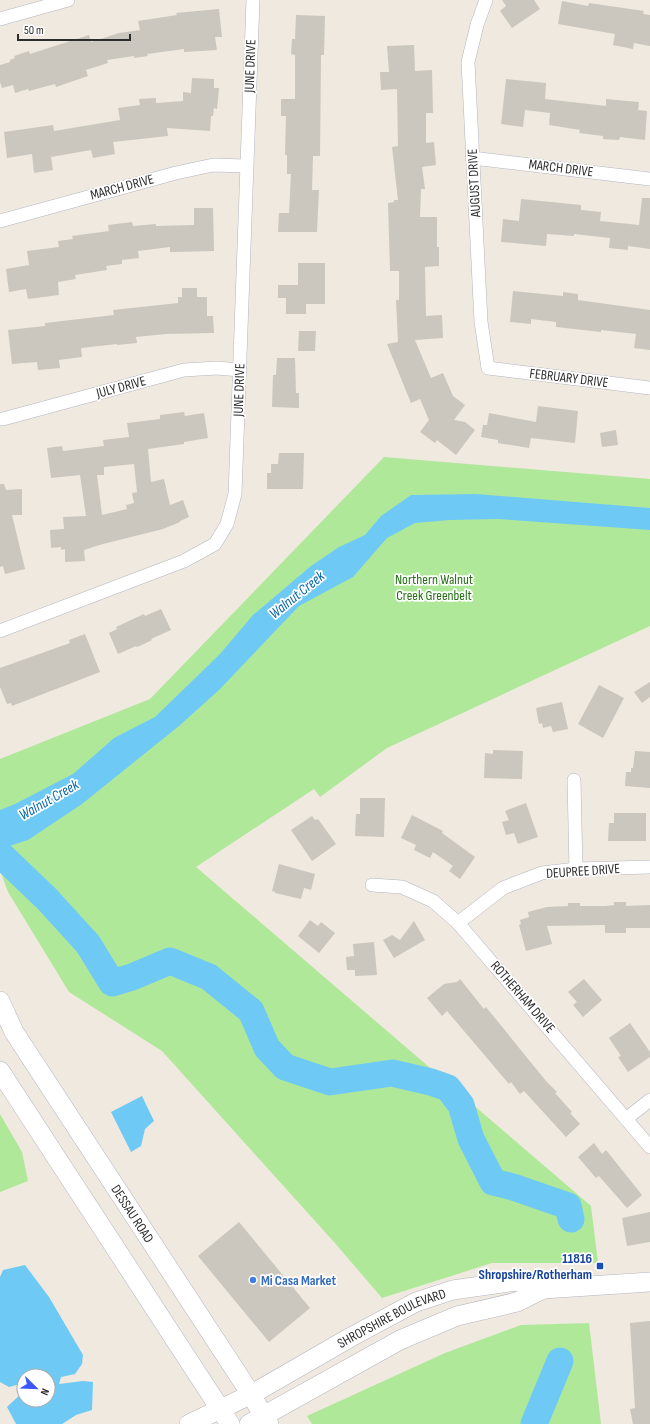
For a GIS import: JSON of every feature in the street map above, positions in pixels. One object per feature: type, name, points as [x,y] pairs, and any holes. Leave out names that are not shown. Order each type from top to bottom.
[{"type":"main road","name":"DESSAU ROAD","points":[[0,1001],[14,1032],[252,1394],[261,1421]]},
{"type":"main road","points":[[0,1071],[136,1281],[226,1416]]},
{"type":"main road","name":"SHROPSHIRE BOULEVARD","points":[[189,1424],[226,1416],[252,1394],[351,1337],[416,1302],[452,1290],[516,1281],[543,1289],[650,1282]]},
{"type":"main road","name":"SHROPSHIRE BOULEVARD","points":[[261,1421],[400,1340],[456,1316],[517,1302],[543,1289]]},
{"type":"street","points":[[0,19],[68,0]]},
{"type":"street","name":"JUNE DRIVE","points":[[0,631],[184,561],[214,544],[227,524],[235,494],[253,0]]},
{"type":"street","name":"AUGUST DRIVE","points":[[486,0],[477,25],[468,62],[481,322],[488,368]]},
{"type":"street","name":"MARCH DRIVE","points":[[472,158],[650,179]]},
{"type":"street","name":"MARCH DRIVE","points":[[0,221],[176,173],[213,165],[246,166]]},
{"type":"street","name":"JULY DRIVE","points":[[3,419],[184,370],[217,368],[240,370]]},
{"type":"street","name":"FEBRUARY DRIVE","points":[[488,368],[650,388]]},
{"type":"street","points":[[574,780],[576,869]]},
{"type":"street","name":"DEUPREE DRIVE","points":[[458,922],[504,888],[542,873],[576,869],[650,868]]},
{"type":"street","name":"ROTHERHAM DRIVE","points":[[372,885],[402,887],[433,901],[458,922],[650,1146]]},
{"type":"street","points":[[627,1118],[650,1100]]},
{"type":"green space","name":"Northern Walnut Creek Greenbelt","points":[[384,457],[650,479],[650,626],[387,748],[320,797],[314,789],[196,867],[591,1206],[598,1263],[492,1263],[382,1298],[334,1242],[162,1051],[69,992],[8,892],[0,870],[0,759],[150,699]]},
{"type":"green space","points":[[0,1114],[22,1152],[28,1181],[0,1192]]},
{"type":"green space","points":[[589,1323],[601,1424],[312,1424],[307,1416],[445,1353],[521,1325]]},
{"type":"water","name":"Walnut Creek","points":[[476,494],[650,508],[650,530],[498,519],[450,520],[415,523],[387,538],[353,577],[299,606],[219,690],[179,726],[82,804],[28,840],[0,849],[0,810],[15,804],[73,774],[114,738],[155,717],[220,654],[253,615],[311,566],[339,547],[365,535],[381,516],[411,495]]},
{"type":"water","points":[[142,1096],[154,1121],[145,1129],[141,1146],[131,1152],[111,1112]]},
{"type":"water","points":[[25,1265],[49,1297],[83,1355],[82,1364],[75,1374],[61,1377],[59,1384],[83,1381],[93,1382],[92,1410],[76,1415],[62,1424],[16,1424],[7,1407],[16,1399],[16,1408],[56,1408],[56,1368],[16,1368],[16,1385],[9,1387],[0,1382],[0,1277],[3,1270]]},
{"type":"building","points":[[502,0],[534,0],[540,9],[512,28],[500,11],[506,6]]},
{"type":"building","points":[[562,1],[588,6],[589,3],[644,11],[643,14],[650,15],[650,46],[634,43],[633,49],[613,45],[615,34],[558,24]]},
{"type":"building","points":[[219,9],[222,37],[215,37],[217,50],[184,52],[184,49],[147,54],[148,56],[134,58],[134,56],[107,60],[108,63],[86,70],[88,76],[56,87],[55,84],[15,93],[13,85],[2,88],[0,82],[0,65],[10,62],[10,60],[15,58],[14,56],[29,51],[30,54],[89,35],[91,42],[119,33],[140,30],[138,21],[177,15],[176,13]]},
{"type":"building","points":[[296,15],[325,16],[324,55],[321,55],[320,156],[313,156],[312,190],[319,190],[317,232],[278,232],[279,213],[289,213],[291,174],[287,174],[287,155],[285,155],[286,116],[281,116],[281,99],[295,99],[295,55],[291,54],[292,39],[295,39]]},
{"type":"building","points":[[414,45],[415,71],[432,70],[433,113],[426,113],[426,143],[434,142],[436,165],[422,167],[425,189],[421,189],[420,217],[437,217],[437,247],[439,247],[439,266],[425,267],[426,316],[442,315],[443,338],[415,340],[431,378],[443,373],[453,396],[465,405],[454,420],[465,422],[475,430],[456,455],[437,440],[435,443],[420,432],[429,420],[420,399],[411,403],[387,344],[398,342],[396,300],[399,300],[399,271],[390,271],[388,203],[398,200],[392,147],[398,146],[397,89],[381,90],[380,72],[389,72],[387,46]]},
{"type":"building","points":[[192,78],[214,79],[214,88],[219,88],[217,109],[214,108],[213,116],[211,116],[210,131],[167,128],[168,136],[113,142],[115,154],[93,158],[91,150],[51,157],[53,170],[34,173],[32,154],[7,158],[4,132],[53,125],[54,131],[120,120],[118,108],[140,105],[139,99],[156,98],[156,103],[183,101],[183,92],[191,93]]},
{"type":"building","points":[[506,79],[546,83],[545,99],[606,106],[606,99],[639,102],[638,110],[647,111],[645,140],[620,137],[619,140],[603,139],[603,136],[579,133],[580,130],[549,125],[550,113],[525,110],[523,127],[501,124]]},
{"type":"building","points":[[642,198],[650,198],[650,249],[628,246],[628,250],[609,248],[610,238],[574,234],[574,236],[547,234],[546,246],[501,242],[503,219],[519,221],[521,199],[581,205],[581,210],[601,212],[600,221],[639,225]]},
{"type":"building","points":[[194,208],[213,208],[214,251],[170,252],[170,247],[138,251],[139,258],[122,260],[122,264],[106,266],[107,270],[75,275],[76,279],[58,282],[59,295],[28,299],[26,289],[9,292],[6,269],[29,265],[27,251],[59,247],[58,241],[73,239],[72,236],[109,231],[108,225],[132,222],[133,226],[156,224],[156,226],[194,225]]},
{"type":"building","points":[[298,263],[325,263],[325,304],[306,304],[306,314],[286,314],[286,298],[278,298],[278,285],[298,285]]},
{"type":"building","points":[[182,288],[197,288],[197,297],[207,297],[207,316],[213,316],[214,333],[166,334],[136,337],[137,343],[81,348],[82,357],[59,360],[60,368],[38,370],[37,362],[12,364],[8,330],[45,326],[45,323],[114,315],[113,310],[178,303],[178,297],[182,297]]},
{"type":"building","points":[[513,291],[563,296],[563,292],[578,294],[578,300],[650,310],[650,350],[634,348],[636,334],[556,327],[556,322],[531,319],[531,324],[510,322]]},
{"type":"building","points":[[299,331],[316,331],[315,351],[298,351]]},
{"type":"building","points":[[277,358],[295,358],[296,393],[299,393],[299,408],[272,407],[273,375],[276,375]]},
{"type":"building","points":[[538,406],[578,411],[575,443],[531,438],[529,448],[498,443],[498,440],[481,437],[483,425],[487,425],[489,413],[536,422]]},
{"type":"building","points":[[184,412],[185,416],[204,413],[208,438],[184,442],[184,444],[148,449],[151,482],[164,479],[170,505],[183,500],[189,517],[163,529],[84,550],[85,561],[65,562],[65,549],[61,550],[61,547],[51,548],[50,530],[64,529],[63,517],[86,516],[80,475],[51,478],[47,448],[62,446],[63,451],[104,446],[103,440],[129,437],[127,423],[160,419],[160,415]],"holes":[[[134,464],[137,492],[132,493],[134,503],[126,505],[127,509],[102,515],[97,475],[104,475],[104,467]]]},
{"type":"building","points":[[616,430],[618,445],[602,447],[600,433]]},
{"type":"building","points":[[279,453],[304,453],[303,489],[267,489],[267,473],[271,473],[271,464],[278,464]]},
{"type":"building","points":[[0,484],[4,484],[6,490],[22,489],[22,515],[12,515],[25,569],[5,574],[3,566],[0,567]]},
{"type":"building","points":[[161,609],[171,630],[151,639],[152,640],[144,644],[118,654],[109,633],[117,629],[116,627],[144,614],[145,616]]},
{"type":"building","points":[[85,634],[100,672],[12,706],[11,703],[7,704],[0,687],[0,668],[70,643],[69,640]]},
{"type":"building","points":[[650,682],[650,697],[642,703],[634,692]]},
{"type":"building","points":[[599,685],[624,698],[603,738],[578,724]]},
{"type":"building","points":[[562,702],[568,729],[553,732],[551,726],[543,728],[542,723],[539,724],[536,708]]},
{"type":"building","points":[[493,750],[523,751],[522,779],[484,778],[485,753],[493,754]]},
{"type":"building","points":[[635,751],[650,752],[650,788],[625,786],[626,772],[631,772],[631,768],[633,768]]},
{"type":"building","points":[[360,798],[385,798],[384,837],[355,836],[356,814],[360,814]]},
{"type":"building","points":[[526,803],[538,837],[518,844],[514,833],[506,835],[502,822],[509,820],[505,811]]},
{"type":"building","points":[[614,813],[646,813],[646,841],[608,841],[609,823],[614,823]]},
{"type":"building","points":[[412,815],[443,831],[442,833],[475,857],[460,879],[449,871],[453,866],[433,852],[430,858],[414,850],[416,845],[401,838]]},
{"type":"building","points":[[312,816],[315,820],[318,819],[336,844],[312,861],[291,830]]},
{"type":"building","points":[[279,864],[315,874],[311,890],[304,888],[301,899],[272,891]]},
{"type":"building","points":[[614,902],[626,902],[626,906],[650,905],[650,928],[626,928],[626,933],[605,933],[605,925],[547,926],[552,944],[526,951],[519,925],[521,924],[520,920],[529,917],[528,912],[547,907],[568,906],[568,903],[580,903],[580,906],[605,906],[614,905]]},
{"type":"building","points":[[310,920],[318,926],[321,922],[335,933],[319,953],[298,936]]},
{"type":"building","points":[[414,921],[425,940],[394,958],[383,940],[392,935],[400,940]]},
{"type":"building","points":[[374,942],[377,975],[355,976],[355,970],[347,970],[346,957],[354,956],[353,944]]},
{"type":"building","points":[[460,979],[484,1009],[486,1007],[572,1112],[570,1113],[580,1124],[566,1137],[524,1091],[520,1094],[511,1082],[509,1084],[447,1011],[442,1016],[427,998],[444,984],[457,982]]},
{"type":"building","points":[[584,979],[602,1000],[583,1017],[573,1005],[577,1002],[568,992]]},
{"type":"building","points":[[630,1023],[650,1052],[650,1057],[628,1072],[618,1057],[621,1056],[609,1038]]},
{"type":"building","points":[[594,1143],[602,1154],[606,1150],[642,1195],[627,1208],[599,1176],[596,1178],[578,1157]]},
{"type":"building","points":[[650,1212],[650,1242],[627,1246],[622,1218]]},
{"type":"building","name":"Mi Casa Market","points":[[239,1222],[310,1308],[269,1342],[198,1256]]},
{"type":"building","points":[[650,1321],[650,1424],[633,1424],[630,1409],[635,1408],[630,1323]]},
{"type":"waterway","points":[[0,854],[47,899],[88,944],[112,983],[132,977],[170,961],[209,977],[251,1011],[267,1048],[285,1067],[330,1082],[392,1073],[431,1082],[448,1088],[461,1105],[471,1139],[493,1182],[513,1187],[568,1206],[571,1219]]},
{"type":"waterway","points":[[534,1424],[560,1361]]},
{"type":"place","name":"11816 Shropshire/Rotherham","points":[[600,1266]]},
{"type":"place","name":"Mi Casa Market","points":[[253,1280]]}]
